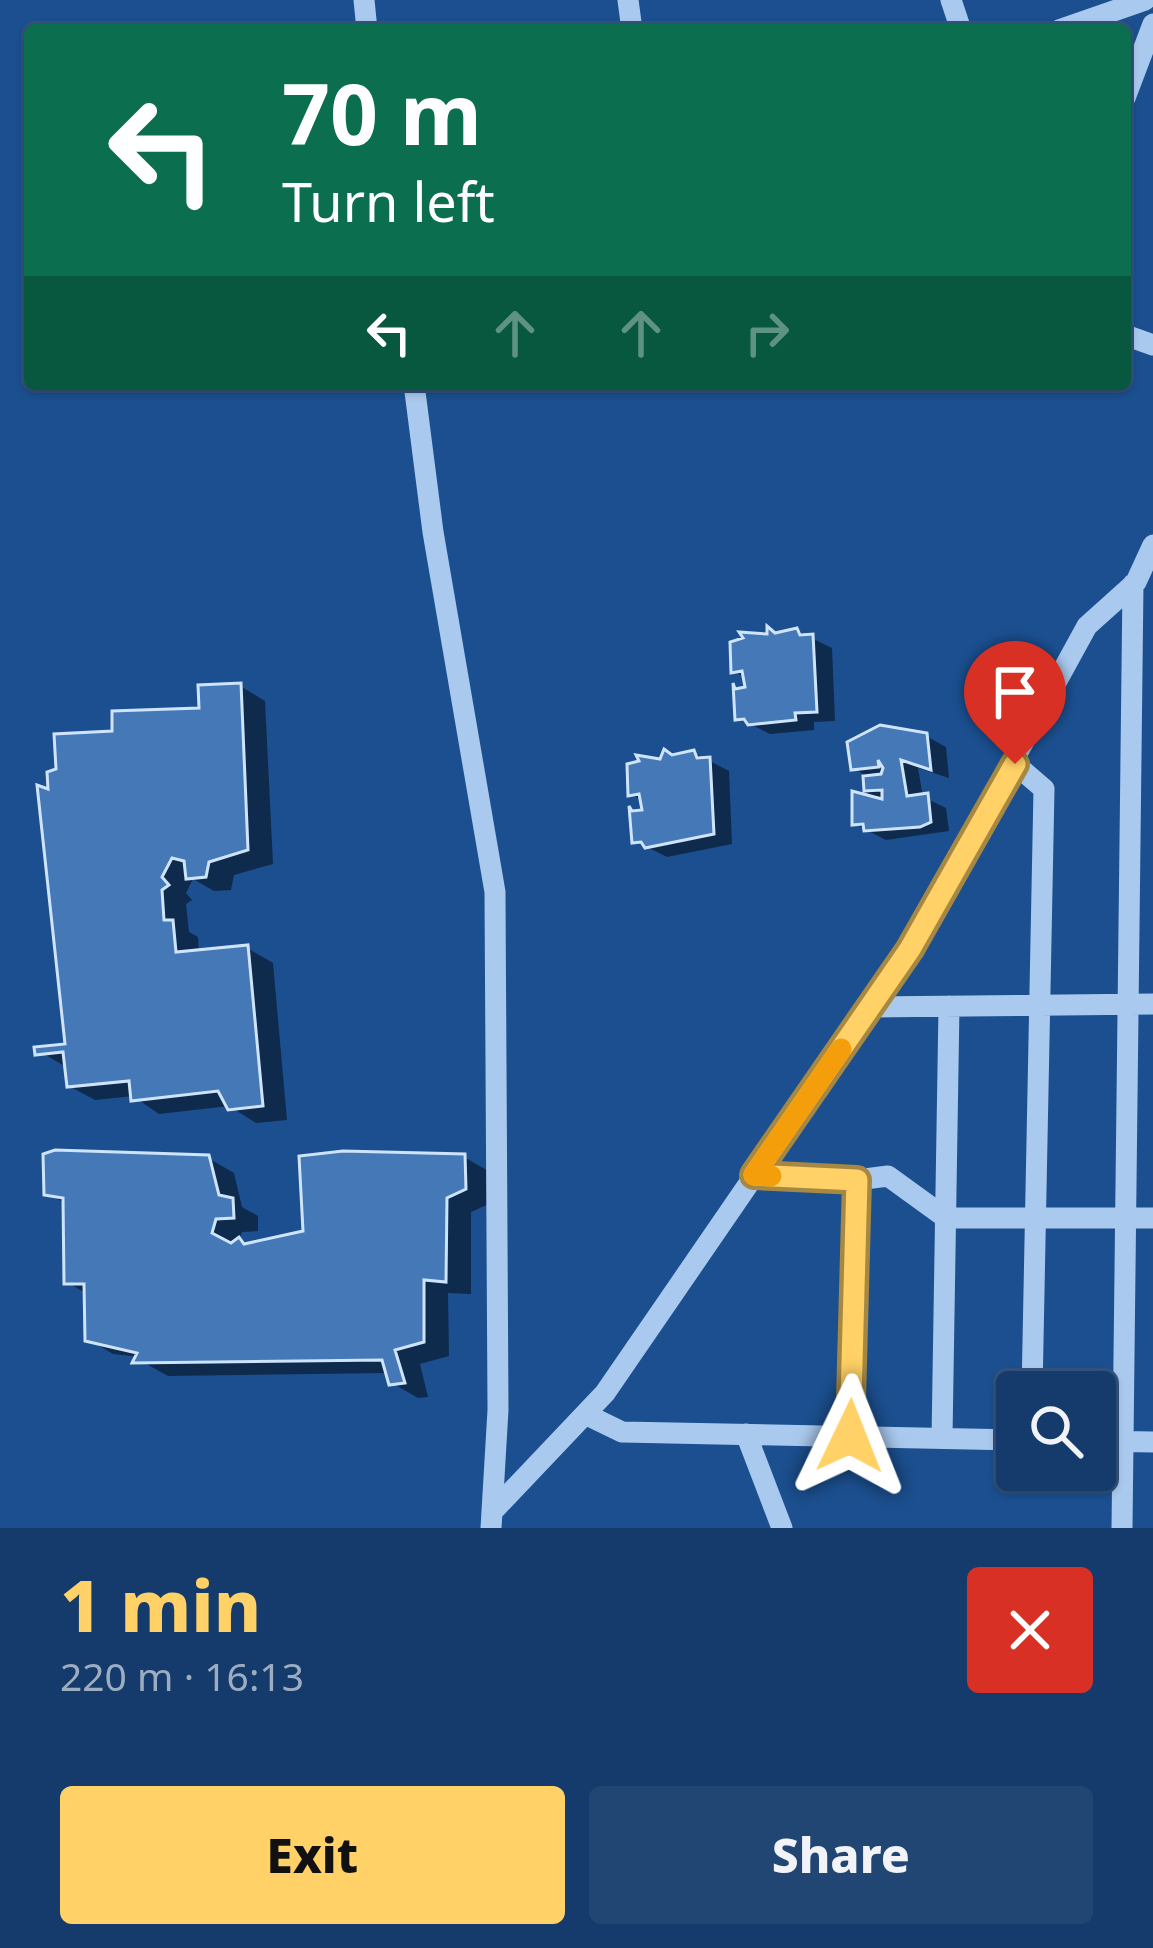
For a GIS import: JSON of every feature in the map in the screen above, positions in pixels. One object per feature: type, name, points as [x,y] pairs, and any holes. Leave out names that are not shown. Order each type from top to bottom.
[{"type":"street","points":[[1076,24],[1145,0]]},
{"type":"street","points":[[1131,82],[1153,24]]},
{"type":"street","points":[[415,390],[433,532],[495,892],[498,1410],[492,1520]]},
{"type":"street","points":[[492,1520],[585,1414],[910,949],[1087,626],[1133,584],[1153,545]]},
{"type":"street","points":[[1122,1528],[1133,584]]},
{"type":"street","points":[[1015,764],[1043,789],[1032,1371]]},
{"type":"street","points":[[870,1007],[1153,1004]]},
{"type":"street","points":[[942,1438],[949,1006]]},
{"type":"street","points":[[754,1175],[857,1180],[888,1176],[946,1218],[1153,1218]]},
{"type":"street","points":[[850,1436],[857,1180]]},
{"type":"street","points":[[585,1414],[622,1432],[996,1439]]},
{"type":"street","points":[[746,1434],[782,1528]]},
{"type":"street","points":[[1116,1442],[1153,1442]]},
{"type":"building","points":[[767,626],[775,633],[797,628],[800,635],[813,634],[817,712],[795,713],[796,720],[748,725],[744,719],[735,720],[733,683],[735,689],[745,687],[742,671],[731,673],[730,642],[743,638],[739,632],[767,634]]},
{"type":"building","points":[[241,683],[248,850],[209,862],[206,877],[186,879],[184,861],[172,858],[162,877],[169,885],[162,890],[164,920],[173,920],[176,952],[248,945],[263,1106],[228,1110],[218,1091],[131,1101],[129,1081],[67,1087],[63,1052],[35,1055],[34,1047],[65,1044],[37,785],[48,789],[47,772],[56,769],[54,734],[112,731],[112,711],[199,708],[198,685]]},
{"type":"building","points":[[880,725],[927,733],[931,770],[901,760],[907,796],[928,793],[931,822],[864,831],[863,824],[852,825],[852,791],[882,799],[882,790],[864,791],[863,776],[881,774],[883,768],[878,760],[879,767],[851,770],[847,742]]},
{"type":"building","points":[[664,749],[672,755],[694,750],[697,758],[710,757],[714,834],[645,848],[641,842],[632,843],[629,806],[632,811],[642,810],[639,794],[628,796],[627,764],[639,761],[636,755],[660,759]]},
{"type":"building","points":[[55,1150],[209,1155],[219,1195],[233,1198],[234,1218],[216,1219],[212,1233],[231,1243],[239,1237],[244,1244],[303,1231],[299,1156],[343,1151],[465,1154],[466,1189],[447,1198],[446,1282],[424,1280],[424,1342],[395,1350],[405,1383],[389,1385],[382,1360],[132,1363],[137,1353],[85,1341],[84,1284],[64,1284],[63,1198],[44,1195],[43,1154]]},
{"type":"slow traffic","points":[[771,1176],[754,1175],[841,1049]]},
{"type":"route","points":[[850,1436],[857,1180],[754,1175],[910,949],[1015,764]]}]
